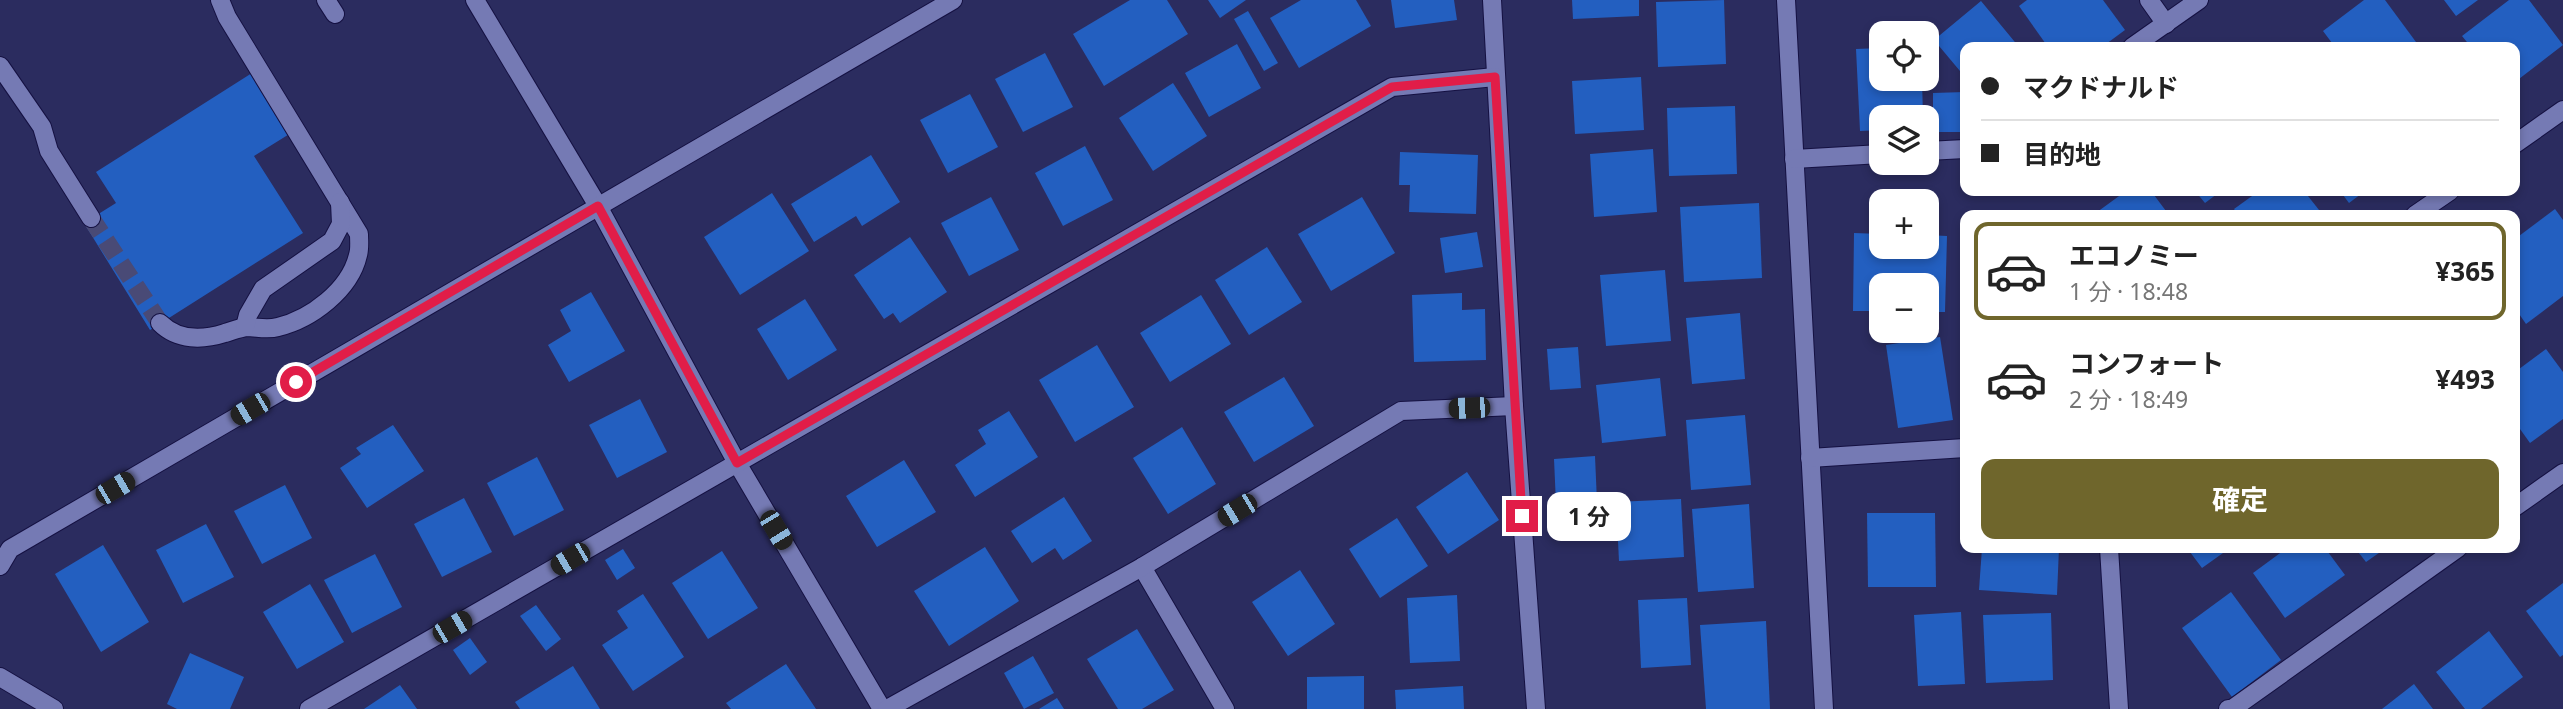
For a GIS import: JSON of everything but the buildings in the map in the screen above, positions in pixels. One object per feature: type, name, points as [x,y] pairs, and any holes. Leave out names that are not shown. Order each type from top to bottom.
[{"type":"street","points":[[160,323],[168,331],[205,339],[246,327],[276,328],[295,322],[309,315],[333,296],[349,276],[359,254],[359,233],[227,17],[220,0]]},
{"type":"street","points":[[475,0],[598,206],[737,463],[884,709],[1142,567],[1402,411],[1514,406]]},
{"type":"street","points":[[0,566],[10,548],[953,0]]},
{"type":"street","points":[[1492,0],[1514,406],[1536,709]]},
{"type":"street","points":[[1786,0],[1824,709]]},
{"type":"street","points":[[2149,0],[2166,24]]},
{"type":"street","points":[[2139,42],[2199,0]]},
{"type":"street","points":[[0,66],[42,127],[49,152],[91,218]]},
{"type":"street","points":[[309,709],[1392,87],[1495,77]]},
{"type":"street","points":[[2520,140],[2563,110]]},
{"type":"street","points":[[1939,150],[1960,149]]},
{"type":"street","points":[[1794,159],[1869,155]]},
{"type":"street","points":[[2422,210],[2443,196]]},
{"type":"street","points":[[246,327],[248,315],[262,289],[332,241],[341,224],[340,202]]},
{"type":"street","points":[[1810,458],[1960,448]]},
{"type":"street","points":[[2520,503],[2563,472]]},
{"type":"street","points":[[2109,553],[2119,709]]},
{"type":"street","points":[[2228,709],[2232,709],[2451,553]]},
{"type":"street","points":[[1142,567],[1225,709]]},
{"type":"street","points":[[0,677],[54,709]]},
{"type":"tunnel","points":[[91,218],[160,323]]},
{"type":"route","points":[[296,382],[598,206],[737,463],[1392,87],[1495,77],[1522,516]]}]
